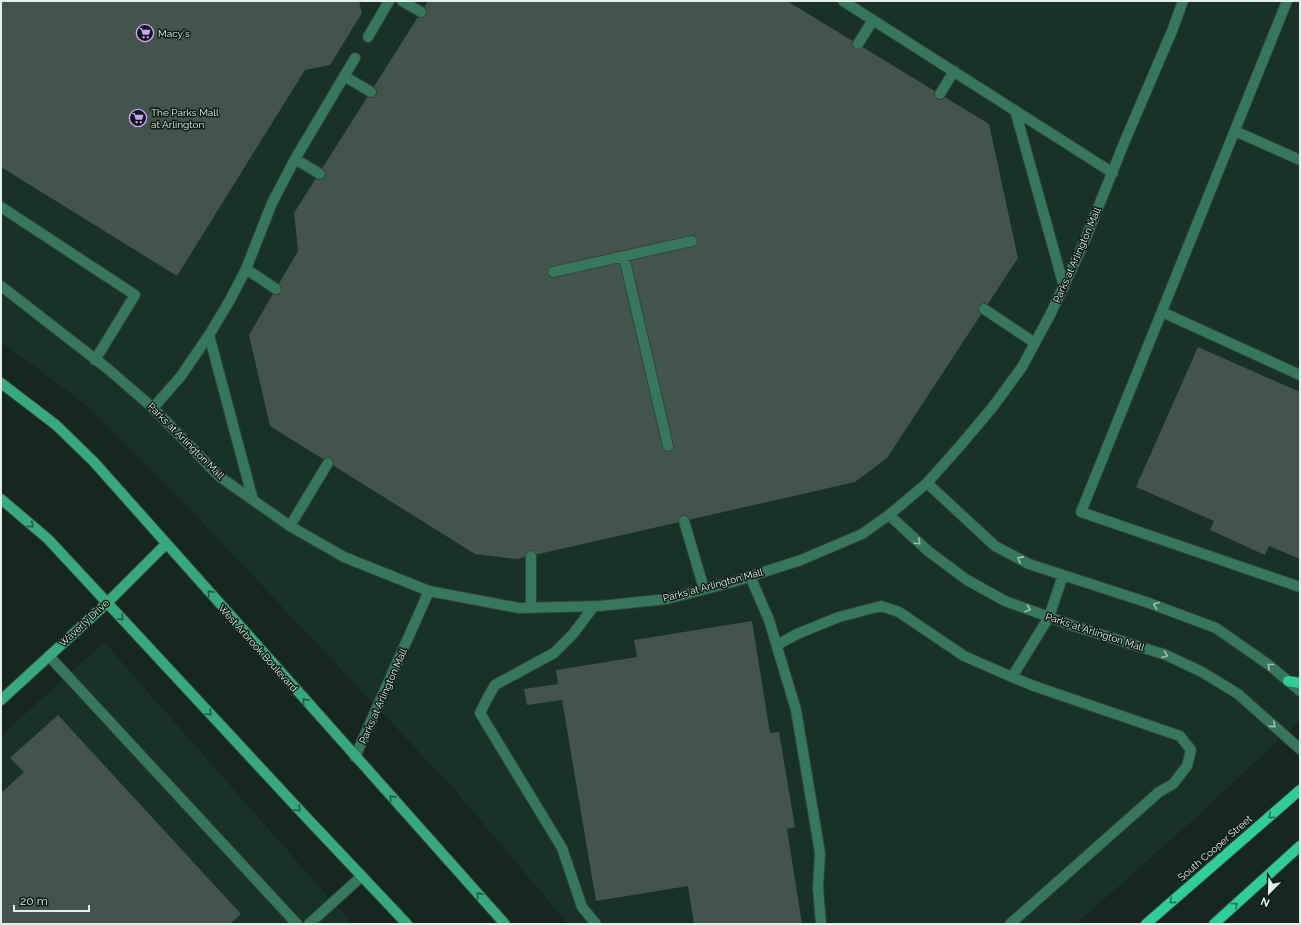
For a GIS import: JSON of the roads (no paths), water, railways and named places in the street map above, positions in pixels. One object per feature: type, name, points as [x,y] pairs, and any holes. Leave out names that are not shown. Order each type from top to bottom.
[{"type":"main road","points":[[1288,681],[1300,683]]},
{"type":"main road","name":"South Cooper Street","points":[[1146,924],[1300,790]]},
{"type":"main road","points":[[1214,924],[1300,846]]},
{"type":"street","points":[[368,37],[389,1]]},
{"type":"street","points":[[402,1],[421,12]]},
{"type":"street","points":[[843,1],[1113,173]]},
{"type":"street","name":"Parks at Arlington Mall","points":[[1,286],[153,408],[220,477],[290,526],[344,557],[429,592],[519,608],[594,606],[667,599],[801,560],[862,534],[889,515],[927,483],[992,408],[1022,367],[1064,287],[1113,173],[1183,1]]},
{"type":"street","points":[[1287,1],[1081,512],[1300,587]]},
{"type":"street","points":[[858,44],[873,20]]},
{"type":"street","points":[[153,408],[181,376],[209,335],[230,300],[246,269],[272,203],[295,159],[355,58]]},
{"type":"street","points":[[940,94],[954,71]]},
{"type":"street","points":[[344,76],[371,92]]},
{"type":"street","points":[[1015,110],[1064,287]]},
{"type":"street","points":[[1235,132],[1300,160]]},
{"type":"street","points":[[295,159],[320,174]]},
{"type":"street","points":[[1,207],[135,295],[95,360]]},
{"type":"street","points":[[553,272],[692,241]]},
{"type":"street","points":[[624,257],[668,446]]},
{"type":"street","points":[[246,269],[276,289]]},
{"type":"street","points":[[984,309],[1035,343]]},
{"type":"street","points":[[1162,312],[1300,375]]},
{"type":"street","points":[[209,335],[253,500]]},
{"type":"street","name":"West Arbrook Boulevard","points":[[1,383],[56,425],[94,462],[505,924]]},
{"type":"street","points":[[290,526],[328,462]]},
{"type":"street","points":[[927,483],[995,546],[1029,564],[1149,602],[1216,628],[1269,665],[1300,691]]},
{"type":"street","points":[[1,499],[48,539],[407,924]]},
{"type":"street","name":"Parks at Arlington Mall","points":[[889,515],[928,551],[967,580],[1006,601],[1074,626],[1166,655],[1202,672],[1238,694],[1300,749]]},
{"type":"street","points":[[684,521],[704,589]]},
{"type":"street","name":"Waverly Drive","points":[[1,700],[107,603],[166,544]]},
{"type":"street","points":[[531,556],[531,608]]},
{"type":"street","points":[[1012,677],[1049,617],[1063,575]]},
{"type":"street","points":[[750,576],[769,620],[796,710],[820,853],[818,888],[821,924]]},
{"type":"street","name":"Parks at Arlington Mall","points":[[355,757],[429,592]]},
{"type":"street","points":[[594,606],[573,634],[554,653],[496,686],[480,713],[562,848],[582,907],[596,924]]},
{"type":"street","points":[[777,645],[797,634],[839,617],[881,606],[899,612],[964,656],[1012,677],[1034,686],[1180,736],[1191,750],[1187,766],[1173,784],[1159,792],[1010,924]]},
{"type":"street","points":[[49,656],[297,924]]},
{"type":"street","points":[[309,924],[362,876]]},
{"type":"place","name":"Macy's","points":[[145,33]]},
{"type":"place","name":"The Parks Mall at Arlington","points":[[138,118]]}]
